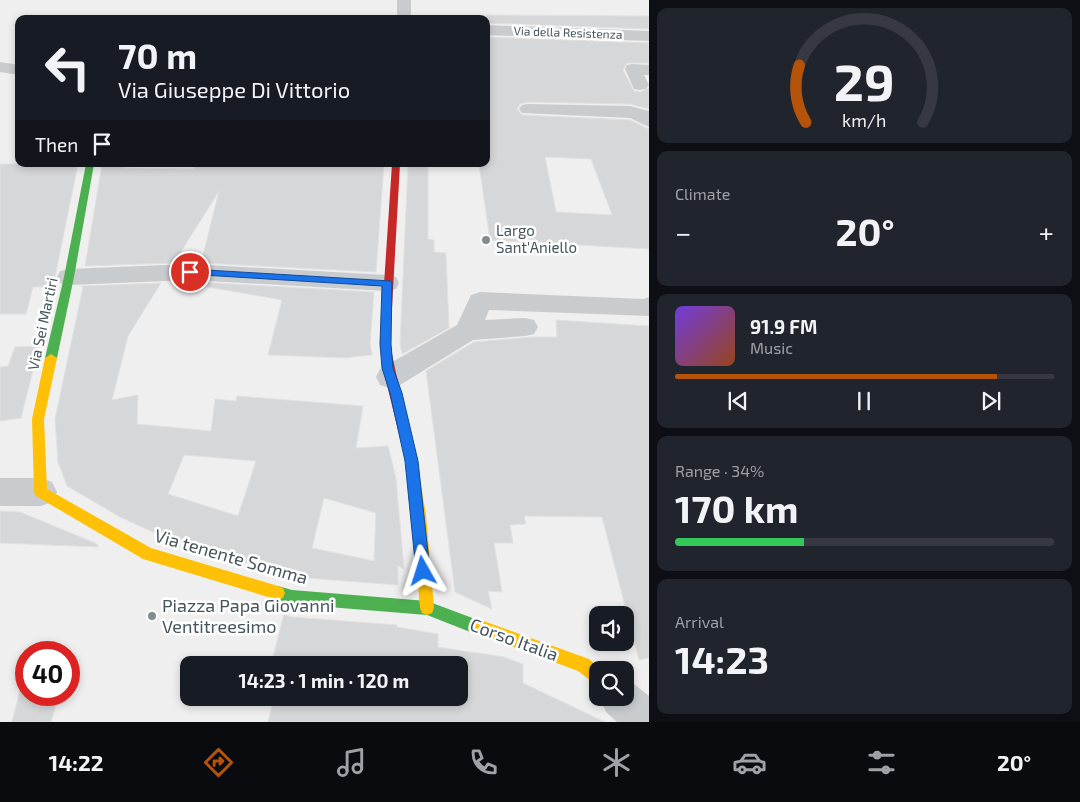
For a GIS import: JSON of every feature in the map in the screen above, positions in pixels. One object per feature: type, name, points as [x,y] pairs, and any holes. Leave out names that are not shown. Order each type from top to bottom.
[{"type":"street","points":[[404,0],[404,15]]},
{"type":"street","name":"Via della Resistenza","points":[[490,30],[649,36]]},
{"type":"street","points":[[619,41],[649,42]]},
{"type":"street","points":[[0,68],[15,70]]},
{"type":"street","points":[[640,85],[633,69],[649,70]]},
{"type":"street","points":[[528,109],[630,112],[642,115],[649,121]]},
{"type":"street","name":"Via Sei Martiri","points":[[40,492],[38,419],[69,277],[89,167]]},
{"type":"street","points":[[396,167],[387,283],[385,344],[390,377],[411,461],[427,608]]},
{"type":"street","points":[[69,277],[190,272],[387,283]]},
{"type":"street","points":[[468,331],[480,301],[646,308],[649,306]]},
{"type":"street","points":[[390,377],[468,331],[525,327]]},
{"type":"street","points":[[0,492],[40,492]]},
{"type":"street","name":"Via tenente Somma","points":[[40,492],[148,554],[292,597],[427,608]]},
{"type":"street","name":"Corso Italia","points":[[427,608],[583,665],[589,670]]},
{"type":"street","points":[[629,706],[648,722]]},
{"type":"building","points":[[490,15],[649,16],[649,29],[490,23]]},
{"type":"building","points":[[490,37],[649,43],[649,63],[627,63],[623,70],[634,91],[640,92],[649,88],[649,109],[630,104],[528,102],[520,104],[517,109],[522,115],[630,120],[649,129],[649,249],[490,240],[479,167],[490,167]],"holes":[[[545,157],[591,159],[612,215],[556,212]]]},
{"type":"building","points":[[0,164],[15,164],[15,167],[77,167],[53,287],[33,287],[26,314],[0,314]]},
{"type":"building","points":[[102,167],[194,169],[194,167],[384,167],[376,272],[201,263],[219,191],[174,263],[85,266]]},
{"type":"building","points":[[408,167],[428,167],[428,239],[434,240],[434,252],[446,253],[449,328],[402,354],[400,344]]},
{"type":"building","points":[[197,282],[374,292],[370,344],[372,355],[350,358],[268,355],[282,300],[196,285]]},
{"type":"building","points":[[161,283],[128,336],[112,400],[138,395],[137,424],[211,431],[215,399],[236,401],[237,396],[363,406],[356,448],[388,446],[396,478],[404,569],[398,566],[398,585],[293,577],[166,538],[120,517],[67,486],[58,462],[55,419],[83,287],[81,286]],"holes":[[[184,455],[256,461],[238,516],[168,494]],[[324,498],[376,513],[374,561],[312,548]]]},
{"type":"building","points":[[556,320],[649,326],[649,658],[639,660],[634,641],[634,606],[625,606],[602,517],[524,516],[526,524],[510,525],[513,543],[494,543],[502,592],[488,591],[492,609],[455,592],[426,371],[474,342],[531,337],[557,337]]},
{"type":"building","points":[[39,346],[21,418],[0,421],[0,367],[8,366],[15,347]]},
{"type":"building","points":[[0,511],[20,512],[95,543],[98,547],[0,543]]},
{"type":"building","points":[[284,614],[292,617],[397,625],[397,627],[438,634],[438,647],[504,657],[523,664],[523,683],[605,722],[268,722],[272,706],[468,706],[468,656],[273,656]]},
{"type":"building","points":[[16,706],[56,706],[51,722],[12,722]]},
{"type":"traffic: fast","points":[[51,358],[69,277],[89,167]]},
{"type":"traffic: fast","points":[[278,593],[292,597],[427,608],[478,627]]},
{"type":"traffic: slow","points":[[51,358],[38,419],[41,492],[148,554],[278,593]]},
{"type":"traffic: slow","points":[[410,454],[419,515],[427,608]]},
{"type":"traffic: slow","points":[[478,627],[583,665],[589,670]]},
{"type":"traffic: jam","points":[[396,167],[385,344],[390,373],[410,454]]},
{"type":"place","name":"Largo Sant'Aniello","points":[[486,240]]},
{"type":"place","name":"Piazza Papa Giovanni Ventitreesimo","points":[[152,616]]},
{"type":"route","points":[[190,272],[387,283],[385,344],[387,368],[396,393],[411,461],[423,571]]}]
